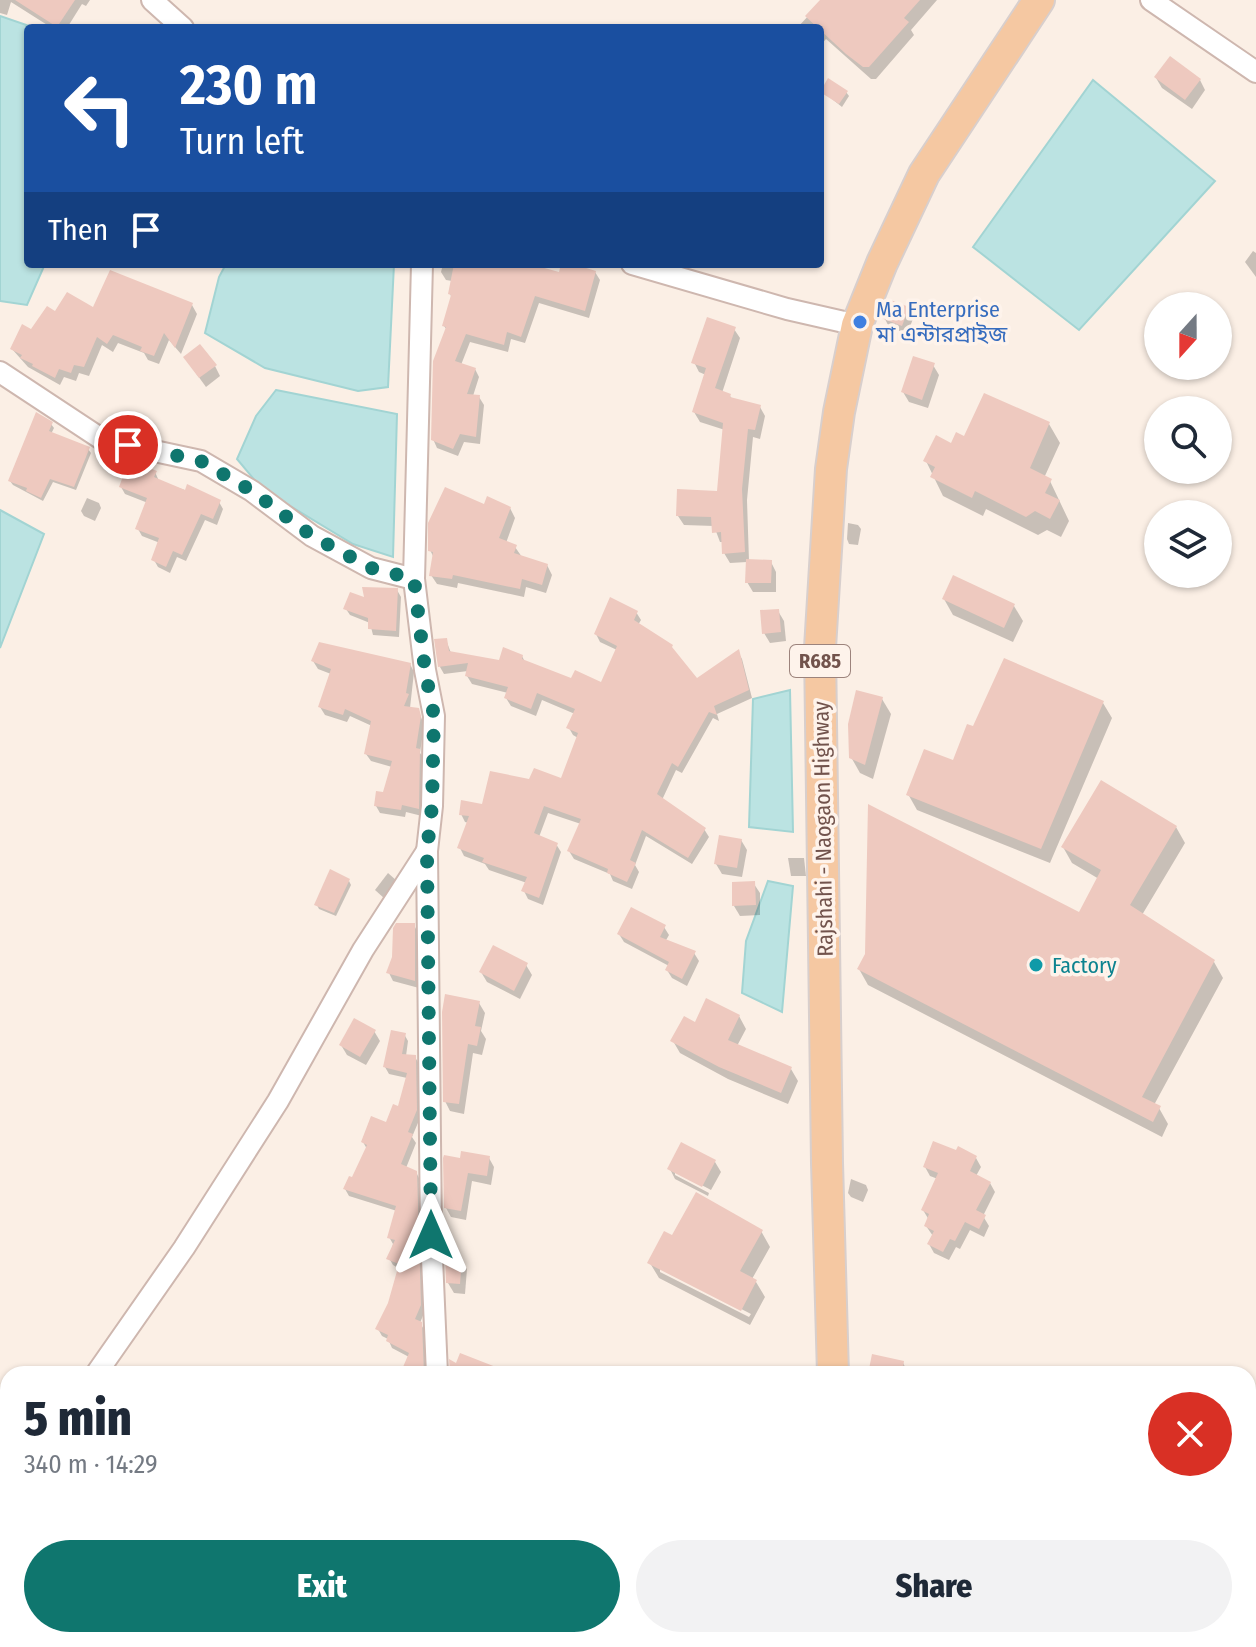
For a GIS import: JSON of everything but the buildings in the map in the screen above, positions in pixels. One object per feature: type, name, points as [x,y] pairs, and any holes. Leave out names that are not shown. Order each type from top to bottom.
[{"type":"main road","name":"Rajshahi - Naogaon Highway","points":[[833,1366],[820,648],[831,469],[839,412],[857,325],[924,174],[1039,0]]},
{"type":"street","points":[[152,0],[179,24]]},
{"type":"street","points":[[1151,0],[1256,72]]},
{"type":"street","points":[[422,268],[414,579],[434,716],[432,806],[427,851],[431,1235],[437,1366]]},
{"type":"street","points":[[646,268],[787,309],[857,325]]},
{"type":"street","points":[[0,372],[103,440],[201,461],[252,491],[312,536],[371,568],[414,579]]},
{"type":"street","points":[[102,1366],[184,1248],[278,1101],[363,950],[427,851]]},
{"type":"water","points":[[0,16],[24,24],[24,268],[43,268],[27,305],[0,301]]},
{"type":"water","points":[[1093,80],[1215,181],[1079,330],[973,247]]},
{"type":"water","points":[[224,268],[394,268],[388,387],[358,391],[265,368],[205,333]]},
{"type":"water","points":[[276,390],[397,414],[393,557],[353,544],[262,489],[237,459],[256,416]]},
{"type":"water","points":[[0,510],[44,534],[0,648]]},
{"type":"water","points":[[790,690],[793,832],[749,827],[753,699]]},
{"type":"water","points":[[768,881],[793,886],[782,1012],[742,993],[746,941]]},
{"type":"place","name":"Ma Enterprise মা এন্টারপ্রাইজ","points":[[860,322]]},
{"type":"place","name":"Factory","points":[[1036,965]]},
{"type":"route","points":[[128,445],[201,461],[252,491],[312,536],[371,568],[414,579],[434,716],[432,806],[427,851],[431,1235]]}]
